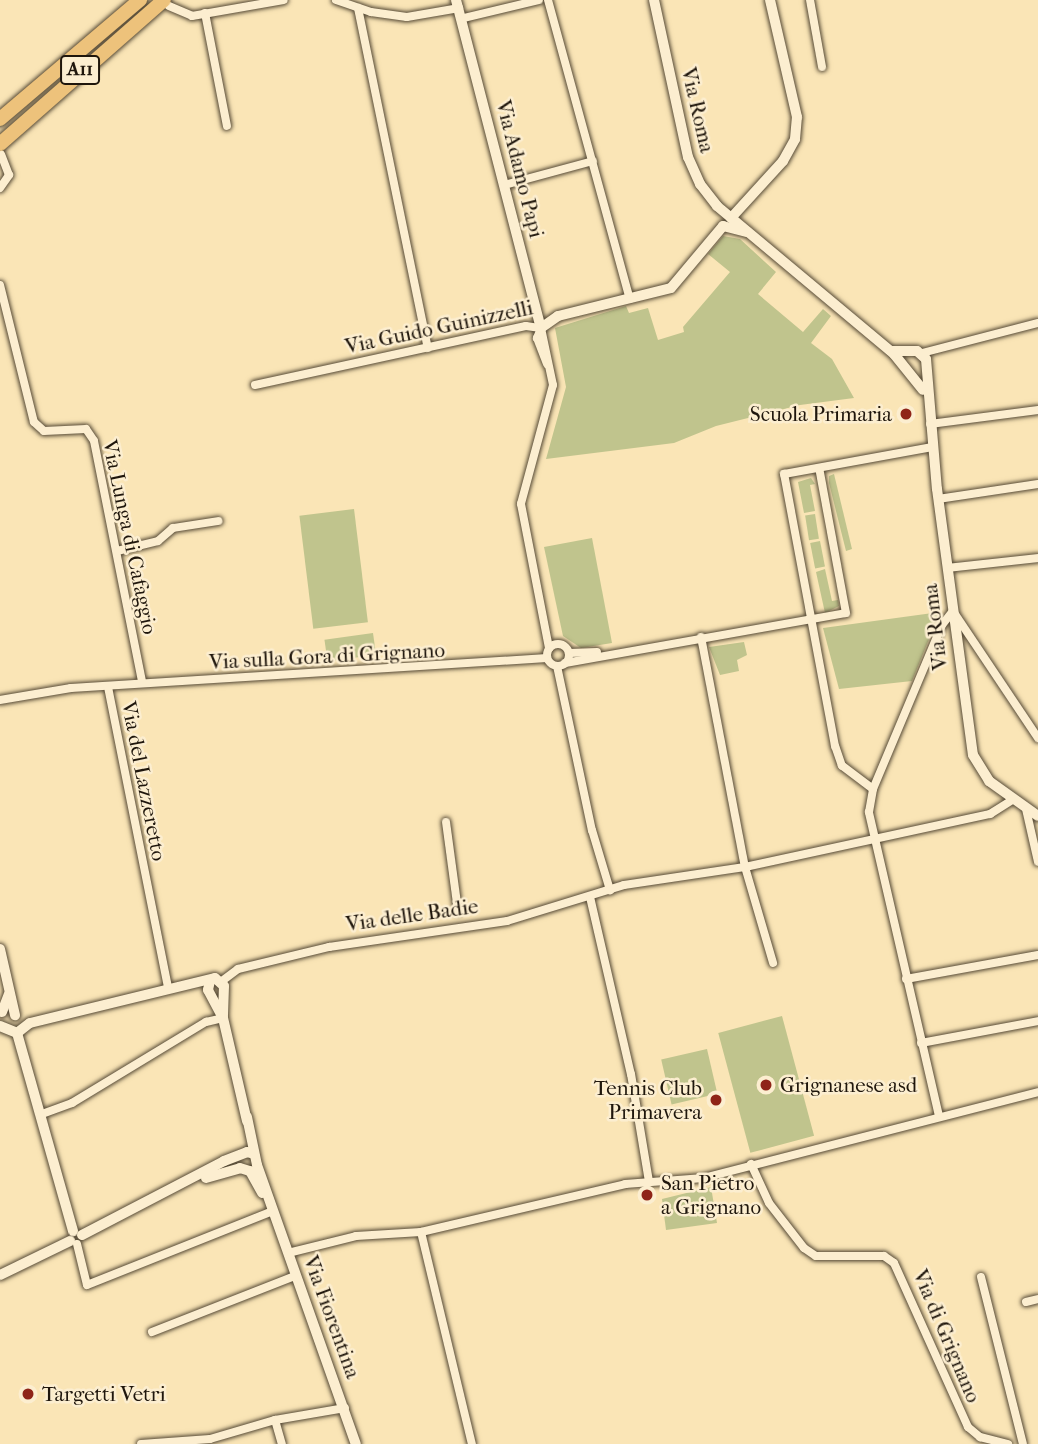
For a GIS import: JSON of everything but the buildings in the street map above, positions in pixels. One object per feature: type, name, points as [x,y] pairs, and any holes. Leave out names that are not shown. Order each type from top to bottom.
[{"type":"highway","name":"A11","points":[[0,119],[140,0]]},
{"type":"highway","name":"A11","points":[[1,149],[167,3]]},
{"type":"street","points":[[167,3],[183,15],[284,0]]},
{"type":"street","points":[[336,0],[358,8],[407,17],[539,0]]},
{"type":"street","points":[[548,0],[630,299]]},
{"type":"street","name":"Via Roma","points":[[654,0],[688,157],[700,184],[727,222],[747,232],[914,374],[927,403]]},
{"type":"street","name":"Via Guido Guinizzelli","points":[[255,385],[526,326],[541,328],[558,316],[671,288],[783,161],[794,139],[797,117],[770,0]]},
{"type":"street","points":[[810,0],[822,66]]},
{"type":"street","points":[[358,8],[428,348]]},
{"type":"street","name":"Via Adamo Papi","points":[[460,9],[541,328]]},
{"type":"street","points":[[205,13],[227,126]]},
{"type":"street","points":[[0,188],[9,175],[1,149]]},
{"type":"street","points":[[503,185],[593,161]]},
{"type":"street","name":"Via Lunga di Cafaggio","points":[[0,285],[34,422],[44,431],[82,428],[92,436],[142,682]]},
{"type":"street","points":[[891,352],[922,354],[1038,323]]},
{"type":"street","points":[[541,328],[537,338],[548,366],[551,395],[521,504],[553,646],[547,658],[561,664],[616,651],[846,613],[819,468]]},
{"type":"street","points":[[904,366],[908,354]]},
{"type":"street","name":"Via Roma","points":[[922,354],[938,499],[973,755],[989,780],[1012,800],[1038,816]]},
{"type":"street","points":[[914,374],[925,368]]},
{"type":"street","points":[[930,424],[1038,410]]},
{"type":"street","points":[[873,789],[842,765],[784,474],[933,447]]},
{"type":"street","points":[[938,499],[1038,484]]},
{"type":"street","points":[[117,551],[158,541],[173,528],[218,522]]},
{"type":"street","points":[[947,568],[1038,558]]},
{"type":"street","points":[[939,1116],[873,841],[869,812],[873,789],[942,625],[953,611],[1038,738]]},
{"type":"street","points":[[701,637],[745,867],[773,963]]},
{"type":"street","points":[[553,646],[569,653],[616,651]]},
{"type":"street","points":[[569,653],[561,664],[592,830],[610,890]]},
{"type":"street","name":"Via sulla Gora di Grignano","points":[[108,687],[142,682],[547,658]]},
{"type":"street","name":"Via del Lazzeretto","points":[[0,700],[54,690],[108,687],[168,988]]},
{"type":"street","name":"Via delle Badie","points":[[14,1026],[189,984],[215,988],[238,970],[351,942],[460,924],[507,921],[610,890],[745,867],[873,841],[990,814],[1012,800]]},
{"type":"street","points":[[1026,809],[1038,862]]},
{"type":"street","points":[[446,822],[458,911]]},
{"type":"street","points":[[590,897],[631,1074],[649,1181]]},
{"type":"street","points":[[0,949],[14,1026],[42,1114],[87,1285],[272,1208]]},
{"type":"street","points":[[906,979],[1038,955]]},
{"type":"street","points":[[0,1275],[185,1185],[248,1161],[247,1117],[215,988]]},
{"type":"street","points":[[9,994],[1,1013],[14,1026]]},
{"type":"street","points":[[42,1114],[72,1103],[206,1022],[223,1018]]},
{"type":"street","points":[[921,1043],[1038,1021]]},
{"type":"street","points":[[288,1253],[356,1236],[421,1232],[649,1181],[704,1178],[1038,1092]]},
{"type":"street","name":"Via Fiorentina","points":[[248,1161],[272,1208],[356,1444]]},
{"type":"street","name":"Via di Grignano","points":[[751,1164],[769,1203],[804,1248],[816,1256],[884,1256],[894,1263],[968,1427],[980,1437],[1008,1444]]},
{"type":"street","points":[[421,1232],[472,1444]]},
{"type":"street","points":[[152,1332],[295,1276]]},
{"type":"street","points":[[981,1277],[1023,1444]]},
{"type":"street","points":[[1026,1302],[1038,1299]]},
{"type":"street","points":[[141,1444],[193,1442],[275,1420],[345,1408]]},
{"type":"street","points":[[275,1420],[282,1444]]},
{"type":"green space","points":[[723,236],[740,239],[776,272],[758,294],[803,332],[823,309],[831,316],[811,343],[832,359],[854,398],[800,405],[716,426],[674,443],[546,459],[566,387],[555,328],[626,306],[629,313],[648,308],[658,340],[684,332],[683,327],[730,272],[708,254]]},
{"type":"green space","points":[[834,474],[852,549],[846,551],[829,483],[829,476]]},
{"type":"green space","points":[[811,478],[815,484],[810,485],[815,511],[804,513],[798,482]]},
{"type":"green space","points":[[354,509],[368,622],[313,629],[299,516]]},
{"type":"green space","points":[[815,514],[819,539],[809,540],[805,516]]},
{"type":"green space","points":[[592,538],[612,643],[581,648],[563,636],[544,547]]},
{"type":"green space","points":[[820,541],[825,567],[815,568],[810,543]]},
{"type":"green space","points":[[825,569],[832,601],[838,600],[839,606],[825,613],[816,572]]},
{"type":"green space","points":[[940,612],[912,681],[839,689],[823,628]]},
{"type":"green space","points":[[373,633],[376,655],[328,662],[324,640]]},
{"type":"green space","points":[[744,642],[747,655],[737,660],[739,671],[720,675],[709,647]]},
{"type":"green space","name":"Grignanese asd","points":[[782,1016],[814,1136],[750,1153],[718,1033]]},
{"type":"green space","points":[[707,1049],[717,1094],[672,1104],[661,1060]]},
{"type":"green space","points":[[711,1187],[717,1223],[666,1230],[662,1199]]},
{"type":"place","name":"Scuola Primaria","points":[[906,414]]},
{"type":"place","name":"Grignanese asd","points":[[766,1085]]},
{"type":"place","name":"Tennis Club Primavera","points":[[716,1100]]},
{"type":"place","name":"San Pietro a Grignano","points":[[647,1195]]},
{"type":"place","name":"Targetti Vetri","points":[[28,1394]]}]
